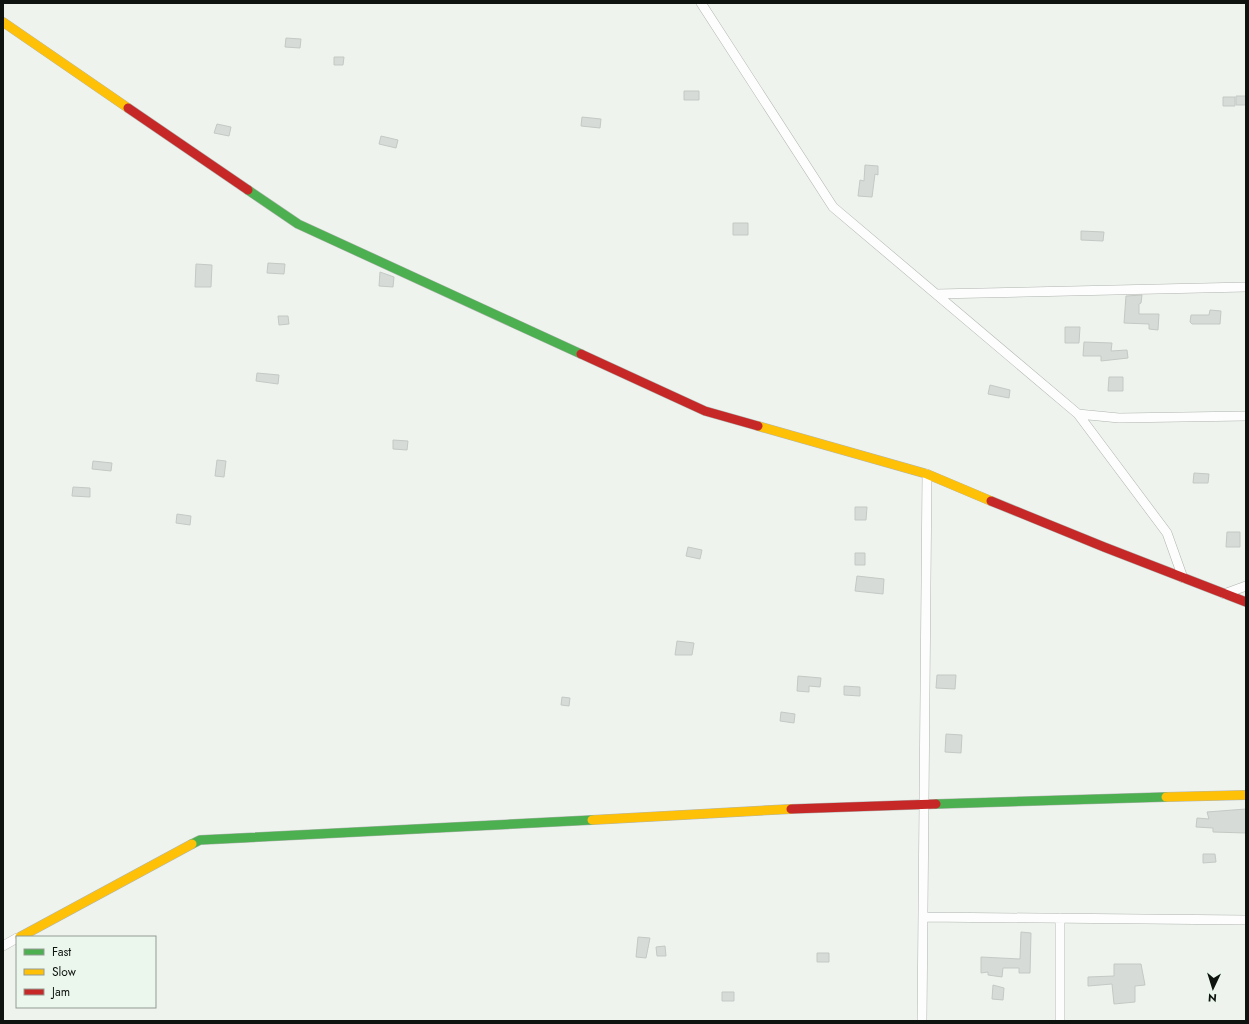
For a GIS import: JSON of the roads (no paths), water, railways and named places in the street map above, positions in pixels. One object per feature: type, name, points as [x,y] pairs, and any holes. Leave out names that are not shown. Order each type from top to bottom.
[{"type":"street","points":[[701,3],[833,207],[1078,414],[1167,533],[1183,578]]},
{"type":"street","points":[[3,22],[298,224],[705,411],[927,474],[1104,547],[1246,602]]},
{"type":"street","points":[[936,294],[1246,287]]},
{"type":"street","points":[[1078,414],[1119,418],[1246,416]]},
{"type":"street","points":[[922,1021],[927,474]]},
{"type":"street","points":[[1224,594],[1246,586]]},
{"type":"street","points":[[22,936],[200,840],[837,807],[1246,795]]},
{"type":"street","points":[[923,917],[1246,920]]},
{"type":"street","points":[[1060,918],[1060,1021]]},
{"type":"street","points":[[3,946],[16,939]]}]
